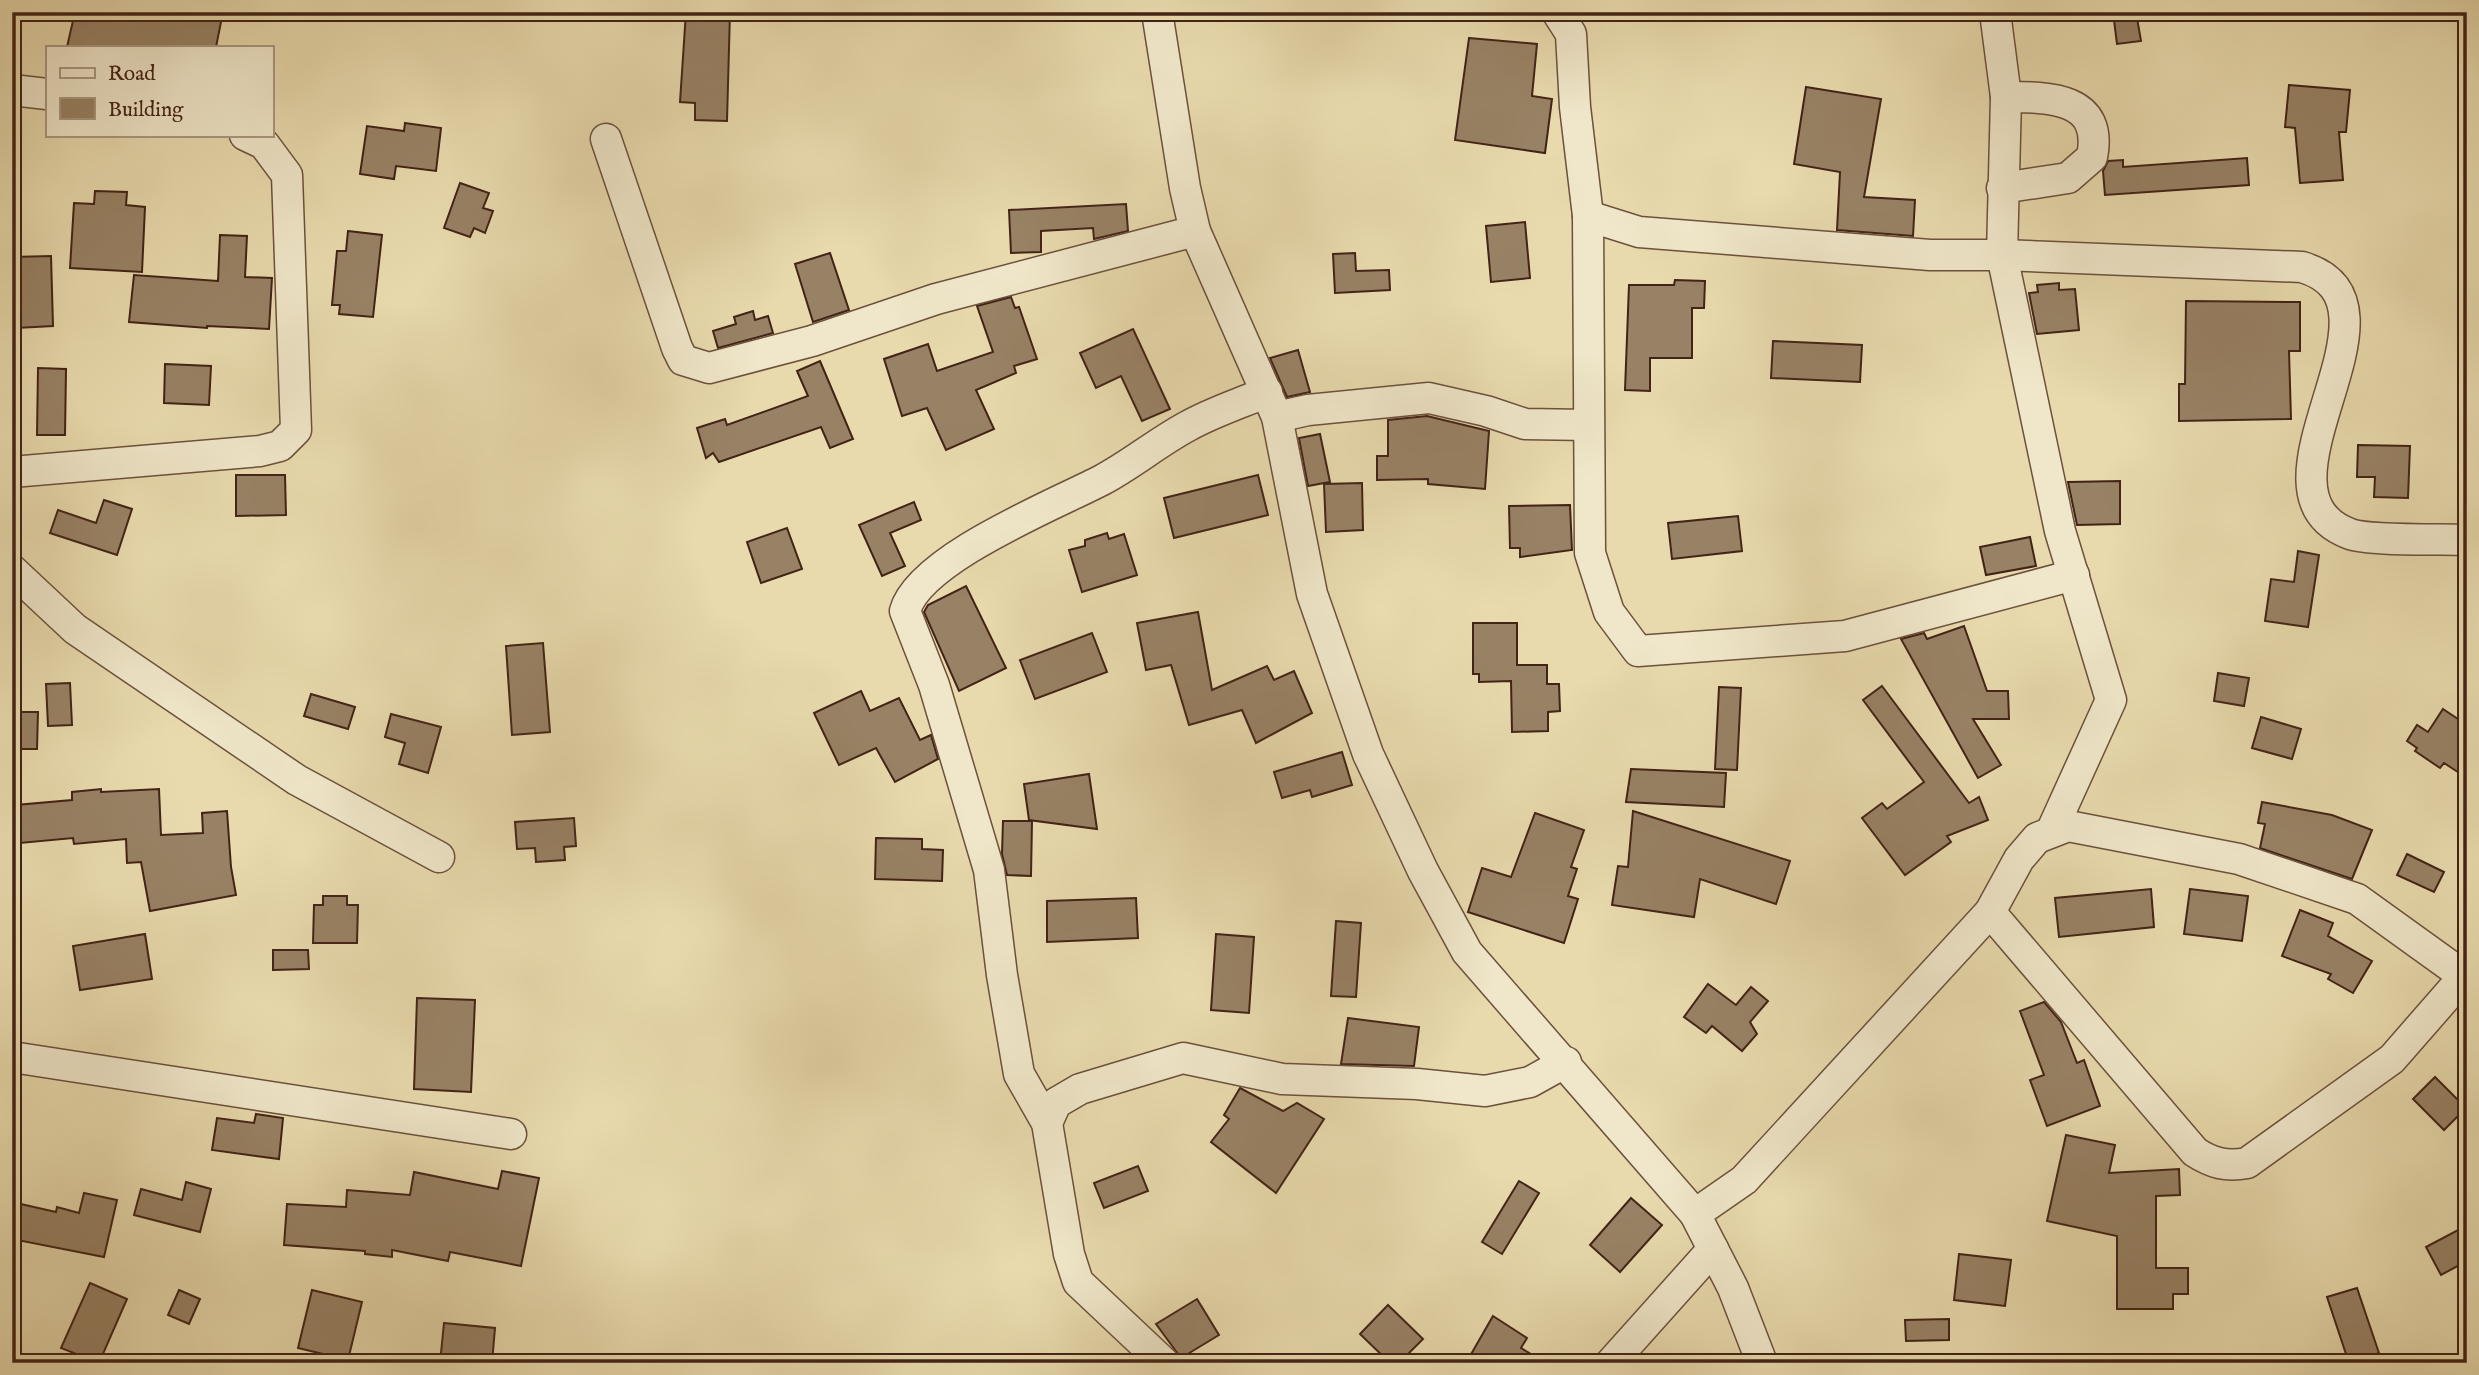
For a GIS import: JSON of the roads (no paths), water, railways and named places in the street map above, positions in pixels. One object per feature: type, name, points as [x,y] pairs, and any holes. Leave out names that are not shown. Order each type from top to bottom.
[{"type":"street","points":[[1157,12],[1185,188],[1195,231],[1272,405],[1312,594],[1368,754],[1423,871],[1467,952],[1507,1002],[1566,1062],[1695,1214],[1762,1363]]},
{"type":"street","points":[[1558,12],[1571,34],[1575,107],[1588,216],[1590,552],[1609,612],[1638,651],[1845,636],[2074,575]]},
{"type":"street","points":[[1995,12],[2006,97],[2002,255],[2060,531],[2111,700],[2052,830]]},
{"type":"street","points":[[12,90],[46,94]]},
{"type":"street","points":[[2002,188],[2068,178],[2092,157],[2095,134],[2085,116],[2067,102],[2049,97],[2006,97]]},
{"type":"street","points":[[12,472],[260,451],[279,446],[296,430],[287,175],[264,144],[247,136]]},
{"type":"street","points":[[606,139],[677,348],[683,360],[709,368],[812,341],[936,299],[1195,231]]},
{"type":"street","points":[[1588,216],[1639,232],[1930,255],[2002,255],[2302,267],[2319,272],[2332,285],[2342,305],[2345,332],[2340,362],[2315,435],[2313,491],[2326,521],[2352,534],[2467,540]]},
{"type":"street","points":[[1164,1363],[1078,1282],[1069,1254],[1047,1123],[1019,1074],[1002,975],[989,870],[934,685],[905,611],[908,599],[921,584],[981,541],[1104,479],[1189,425],[1272,405],[1308,410],[1429,398],[1486,411],[1525,424],[1588,425]]},
{"type":"street","points":[[12,570],[75,629],[286,773],[439,857]]},
{"type":"street","points":[[1695,1214],[1744,1180],[1990,912],[2019,859],[2037,838],[2052,830],[2068,826],[2239,859],[2357,899],[2465,974],[2392,1059],[2247,1163],[2234,1166],[2211,1163],[2195,1152],[1990,912]]},
{"type":"street","points":[[12,1056],[511,1134]]},
{"type":"street","points":[[1047,1123],[1056,1103],[1080,1089],[1183,1058],[1282,1079],[1417,1084],[1485,1091],[1530,1082],[1566,1062]]},
{"type":"street","points":[[1611,1363],[1713,1249]]}]
